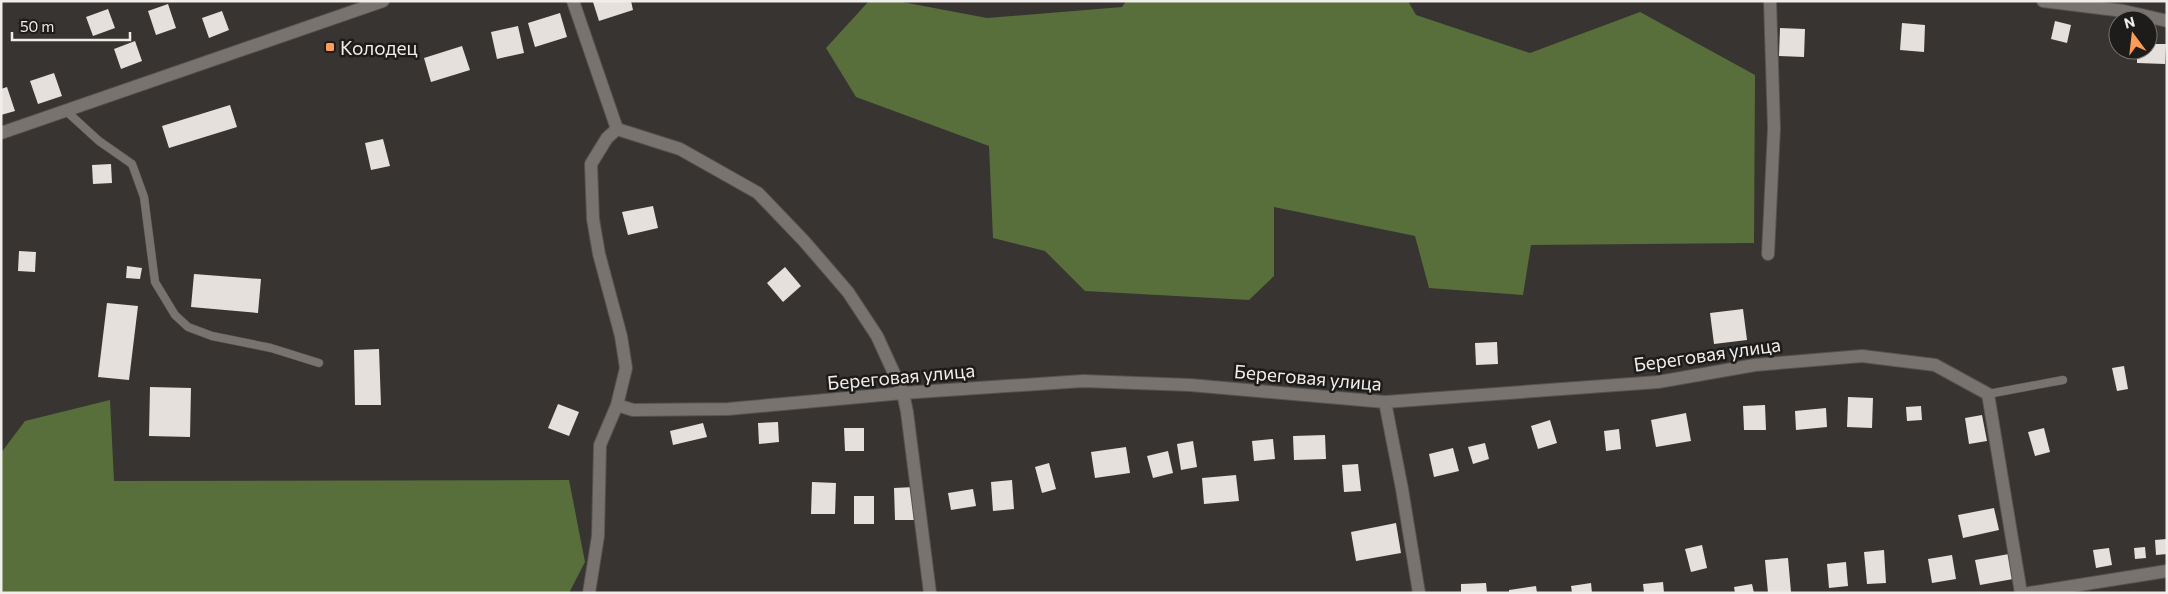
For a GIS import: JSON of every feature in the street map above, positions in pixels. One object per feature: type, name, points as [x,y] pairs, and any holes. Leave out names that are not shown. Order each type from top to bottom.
[{"type":"street","points":[[1,133],[383,1]]},
{"type":"street","points":[[573,1],[617,129]]},
{"type":"street","points":[[1768,254],[1774,128],[1770,1]]},
{"type":"street","points":[[2042,1],[2124,11],[2167,21]]},
{"type":"street","points":[[617,129],[680,149],[758,193],[804,241],[848,292],[877,336],[903,393],[930,593]]},
{"type":"street","points":[[589,593],[598,536],[600,445],[617,405],[626,368],[621,336],[599,254],[593,219],[591,164],[606,138],[617,129]]},
{"type":"street","name":"Береговая улица","points":[[617,405],[633,410],[728,409],[903,393],[1083,381],[1190,386],[1385,402],[1658,382],[1755,365],[1862,356],[1935,365],[1988,394]]},
{"type":"street","points":[[1988,394],[2021,593]]},
{"type":"street","points":[[1385,402],[1419,593]]},
{"type":"street","points":[[2029,593],[2167,571]]},
{"type":"lane","points":[[65,110],[99,141],[132,164],[144,197],[155,282],[174,315],[188,327],[212,336],[271,348],[319,363]]},
{"type":"lane","points":[[1988,394],[2063,380]]},
{"type":"green space","points":[[869,1],[897,1],[987,18],[1122,7],[1126,1],[1408,1],[1416,15],[1530,53],[1640,12],[1755,75],[1754,243],[1531,245],[1523,295],[1429,288],[1415,236],[1274,207],[1274,276],[1249,300],[1085,291],[1045,251],[993,238],[989,146],[856,97],[826,48]]},
{"type":"green space","points":[[110,400],[114,481],[569,480],[585,562],[569,593],[1,593],[1,453],[25,421]]},
{"type":"building","points":[[631,1],[633,10],[599,21],[593,2]]},
{"type":"building","points":[[168,4],[176,28],[156,35],[148,11]]},
{"type":"building","points":[[108,9],[115,28],[93,36],[86,17]]},
{"type":"building","points":[[222,11],[229,30],[209,38],[202,18]]},
{"type":"building","points":[[560,13],[567,37],[535,47],[528,23]]},
{"type":"building","points":[[2055,21],[2071,25],[2067,43],[2051,39]]},
{"type":"building","points":[[1902,23],[1925,25],[1924,52],[1900,50]]},
{"type":"building","points":[[518,26],[524,53],[497,59],[491,32]]},
{"type":"building","points":[[1780,28],[1805,29],[1804,57],[1779,56]]},
{"type":"building","points":[[135,41],[142,61],[121,69],[114,49]]},
{"type":"building","points":[[2158,44],[2166,44],[2165,64],[2137,63],[2137,60],[2158,60]]},
{"type":"building","points":[[462,46],[470,70],[431,82],[424,58]]},
{"type":"building","points":[[54,73],[62,96],[38,104],[30,81]]},
{"type":"building","points":[[7,87],[15,111],[1,115],[1,89]]},
{"type":"building","points":[[230,105],[237,127],[169,148],[162,126]]},
{"type":"building","points":[[383,139],[390,166],[371,170],[365,143]]},
{"type":"building","points":[[111,164],[112,183],[93,184],[92,165]]},
{"type":"building","points":[[653,206],[658,228],[628,235],[622,212]]},
{"type":"building","points":[[19,251],[36,252],[35,272],[18,271]]},
{"type":"building","points":[[127,266],[142,268],[140,279],[126,278]]},
{"type":"building","points":[[785,267],[801,286],[783,302],[767,283]]},
{"type":"building","points":[[194,274],[261,279],[258,313],[191,307]]},
{"type":"building","points":[[107,303],[138,306],[129,380],[98,377]]},
{"type":"building","points":[[1743,309],[1747,340],[1714,344],[1710,313]]},
{"type":"building","points":[[1497,342],[1498,364],[1476,365],[1475,343]]},
{"type":"building","points":[[379,349],[381,405],[355,405],[354,350]]},
{"type":"building","points":[[2124,366],[2128,389],[2117,391],[2112,368]]},
{"type":"building","points":[[150,387],[191,388],[190,437],[149,436]]},
{"type":"building","points":[[1848,397],[1873,398],[1872,428],[1847,427]]},
{"type":"building","points":[[558,404],[579,412],[569,436],[548,428]]},
{"type":"building","points":[[1765,405],[1766,430],[1744,430],[1743,406]]},
{"type":"building","points":[[1921,406],[1922,420],[1907,421],[1906,407]]},
{"type":"building","points":[[1826,408],[1827,427],[1796,430],[1795,411]]},
{"type":"building","points":[[1686,413],[1691,441],[1656,447],[1651,420]]},
{"type":"building","points":[[1982,415],[1987,441],[1969,444],[1965,418]]},
{"type":"building","points":[[1550,420],[1557,443],[1538,449],[1531,426]]},
{"type":"building","points":[[778,422],[779,442],[759,444],[758,423]]},
{"type":"building","points":[[703,423],[707,437],[673,445],[670,431]]},
{"type":"building","points":[[844,428],[864,428],[864,451],[845,451]]},
{"type":"building","points":[[2044,428],[2050,452],[2035,456],[2028,432]]},
{"type":"building","points":[[1619,429],[1621,449],[1606,451],[1604,431]]},
{"type":"building","points":[[1325,435],[1326,459],[1294,460],[1293,436]]},
{"type":"building","points":[[1273,439],[1275,459],[1254,461],[1252,441]]},
{"type":"building","points":[[1193,441],[1197,467],[1181,470],[1177,444]]},
{"type":"building","points":[[1485,443],[1489,459],[1473,464],[1468,447]]},
{"type":"building","points":[[1126,447],[1130,473],[1095,478],[1091,452]]},
{"type":"building","points":[[1453,448],[1459,471],[1434,477],[1429,454]]},
{"type":"building","points":[[1168,451],[1173,473],[1153,478],[1147,456]]},
{"type":"building","points":[[1049,463],[1056,489],[1042,493],[1035,467]]},
{"type":"building","points":[[1358,464],[1361,491],[1344,492],[1342,465]]},
{"type":"building","points":[[1236,475],[1239,501],[1204,504],[1202,478]]},
{"type":"building","points":[[1012,480],[1014,509],[993,511],[991,482]]},
{"type":"building","points":[[812,482],[836,483],[835,514],[811,514]]},
{"type":"building","points":[[914,487],[915,520],[895,520],[894,488]]},
{"type":"building","points":[[973,489],[976,506],[951,510],[948,493]]},
{"type":"building","points":[[854,496],[874,496],[874,524],[854,524]]},
{"type":"building","points":[[1994,508],[1999,530],[1963,538],[1958,515]]},
{"type":"building","points":[[1396,523],[1401,553],[1356,561],[1351,532]]},
{"type":"building","points":[[2167,539],[2167,554],[2156,555],[2155,540]]},
{"type":"building","points":[[1702,545],[1707,568],[1691,572],[1685,549]]},
{"type":"building","points":[[2145,547],[2146,558],[2135,559],[2134,548]]},
{"type":"building","points":[[2109,548],[2112,565],[2096,568],[2093,550]]},
{"type":"building","points":[[1884,550],[1886,583],[1867,584],[1864,552]]},
{"type":"building","points":[[2009,554],[2013,579],[1980,585],[1975,560]]},
{"type":"building","points":[[1952,555],[1956,579],[1932,583],[1928,559]]},
{"type":"building","points":[[1788,558],[1791,592],[1768,593],[1765,560]]},
{"type":"building","points":[[1846,562],[1848,586],[1829,588],[1827,564]]},
{"type":"building","points":[[1663,582],[1664,593],[1644,593],[1643,584]]},
{"type":"building","points":[[1486,583],[1487,593],[1461,593],[1461,584]]},
{"type":"building","points":[[1591,583],[1592,593],[1572,593],[1571,586]]},
{"type":"building","points":[[1752,584],[1754,593],[1735,593],[1734,587]]},
{"type":"building","points":[[1536,586],[1537,593],[1509,593],[1509,590]]},
{"type":"place","name":"Колодец","points":[[330,47]]}]
